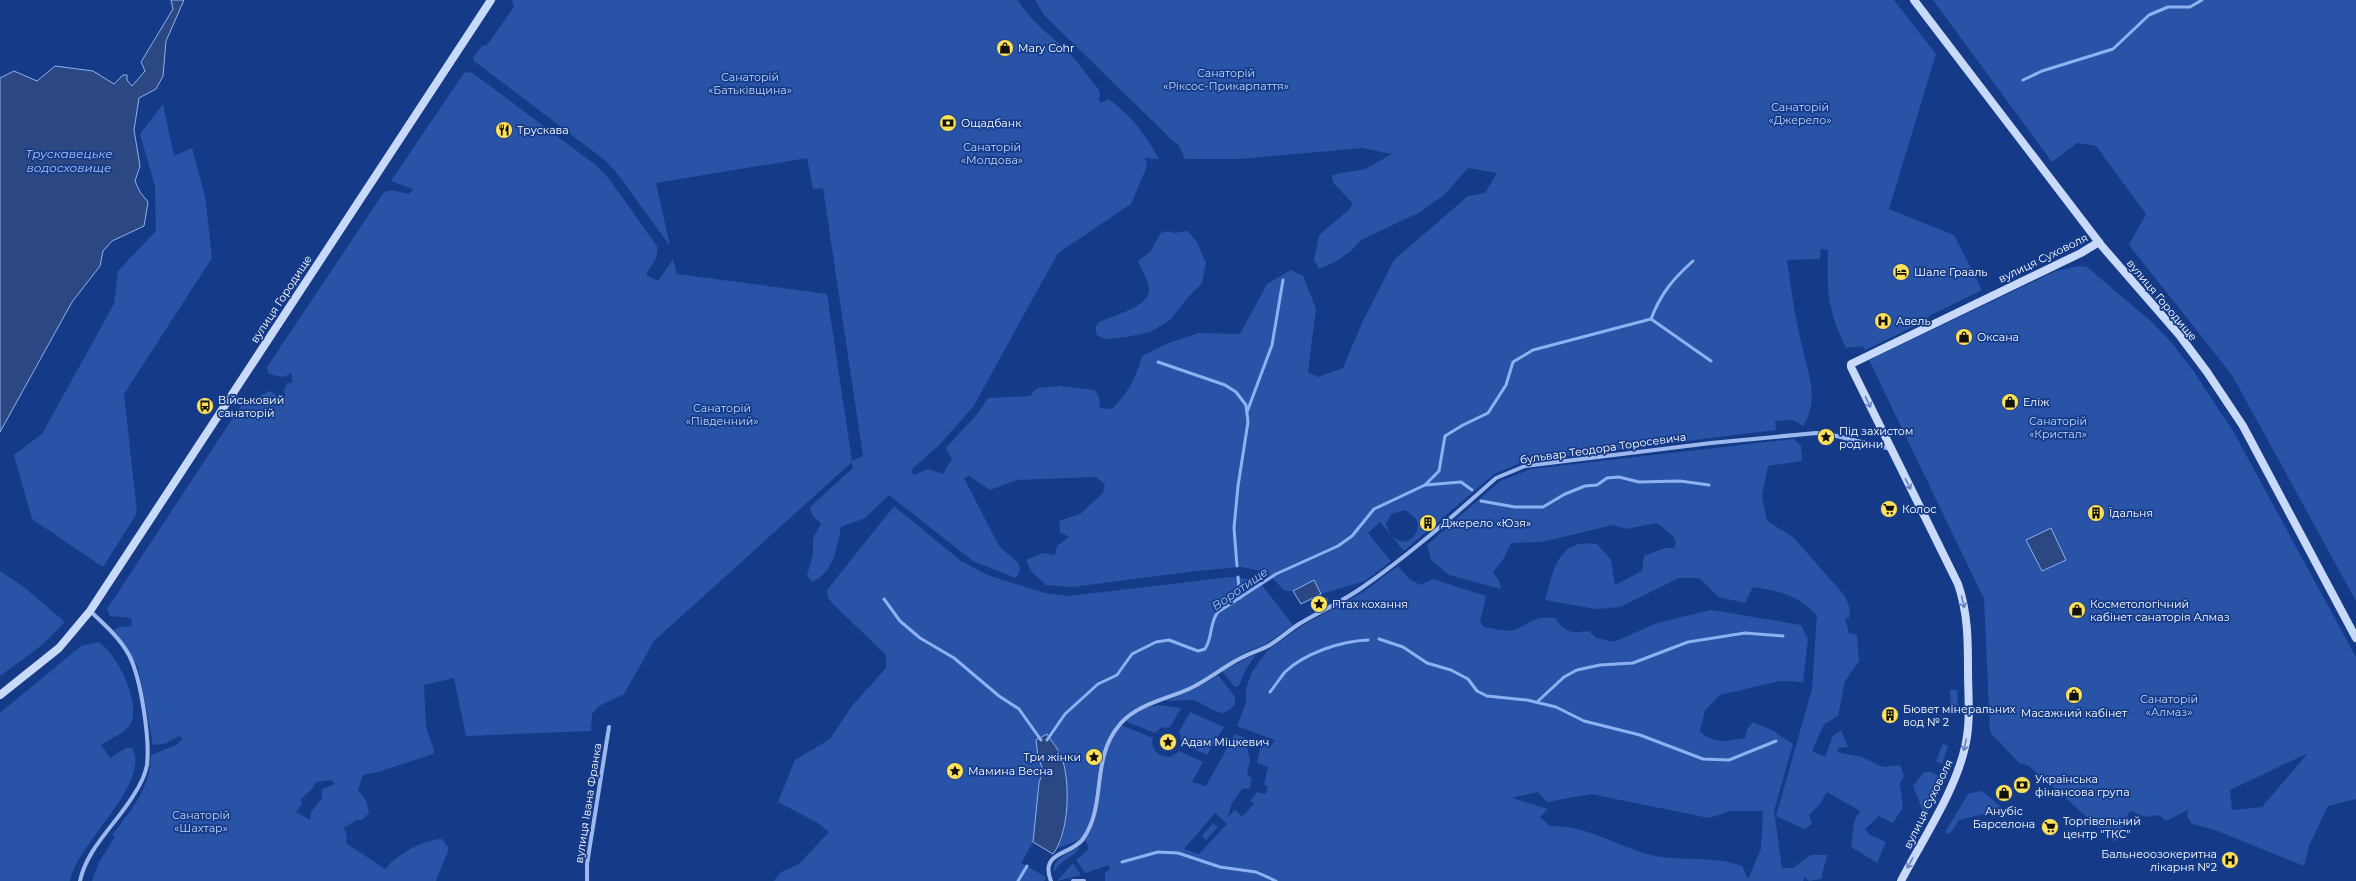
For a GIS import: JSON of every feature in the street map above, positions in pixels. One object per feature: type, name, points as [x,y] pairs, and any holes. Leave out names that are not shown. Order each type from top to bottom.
[{"type":"street","name":"вулиця Городище","points":[[0,695],[59,648],[90,611],[491,0]]},
{"type":"street","name":"вулиця Городище","points":[[1914,0],[2099,242],[2180,336],[2207,372],[2243,426],[2356,638]]},
{"type":"street","name":"вулиця Суховоля","points":[[1900,881],[1944,799],[1959,768],[1965,748],[1969,720],[1966,616],[1958,584],[1850,367],[1853,362],[2081,253],[2099,242]]},
{"type":"street","name":"бульвар Теодора Торосевича","points":[[1050,881],[1048,872],[1054,857],[1079,844],[1084,839],[1095,814],[1102,757],[1111,736],[1122,722],[1144,707],[1191,688],[1244,656],[1267,646],[1297,625],[1359,590],[1427,538],[1496,478],[1508,472],[1532,465],[1711,443],[1816,433],[1828,434],[1891,450]]},
{"type":"street","points":[[80,881],[87,861],[133,796],[143,779],[147,755],[146,728],[132,662],[117,638],[90,611]]},
{"type":"street","name":"вулиця Івана Франка","points":[[587,881],[587,864],[609,727]]},
{"type":"street","points":[[1074,881],[1084,881]]},
{"type":"green space","points":[[512,0],[1018,0],[1029,16],[1079,64],[1099,90],[1100,96],[1098,99],[1101,103],[1108,99],[1124,111],[1137,126],[1159,159],[1145,158],[1147,166],[1131,204],[1058,253],[973,407],[940,444],[912,469],[913,475],[928,469],[943,474],[952,459],[946,448],[978,413],[988,398],[1030,396],[1037,388],[1060,386],[1095,390],[1099,398],[1100,408],[1112,409],[1131,385],[1142,356],[1166,344],[1199,333],[1240,334],[1267,284],[1291,270],[1303,276],[1316,309],[1308,372],[1318,377],[1343,368],[1362,323],[1394,260],[1468,196],[1485,193],[1497,173],[1468,168],[1444,195],[1420,212],[1361,240],[1351,251],[1335,262],[1319,269],[1314,260],[1319,235],[1351,208],[1352,203],[1333,182],[1332,175],[1365,169],[1392,154],[1362,148],[1239,159],[1185,159],[1179,145],[1173,141],[1044,15],[1035,0],[1894,0],[1936,54],[1889,209],[1954,235],[1982,290],[1929,316],[1927,320],[1865,350],[1863,346],[1846,348],[1832,311],[1828,289],[1828,250],[1821,249],[1820,259],[1787,260],[1797,325],[1812,396],[1808,416],[1803,426],[1793,420],[1775,421],[1776,430],[1525,461],[1494,474],[1404,551],[1392,537],[1402,542],[1413,538],[1418,528],[1417,520],[1406,510],[1391,514],[1386,524],[1390,534],[1380,522],[1368,533],[1391,561],[1365,581],[1321,594],[1314,580],[1293,591],[1285,591],[1266,572],[1242,567],[1197,571],[1072,587],[1046,585],[1031,571],[1026,560],[1042,553],[1055,555],[1057,546],[1069,537],[1060,532],[1059,521],[1080,514],[1103,493],[1105,485],[1096,477],[1017,480],[990,490],[969,476],[964,478],[999,546],[1018,563],[1020,570],[1016,578],[973,561],[889,495],[865,518],[841,527],[836,551],[830,566],[819,578],[812,582],[807,575],[813,555],[813,538],[821,524],[813,516],[810,507],[853,468],[852,462],[654,641],[624,694],[599,706],[592,714],[591,731],[466,736],[454,678],[424,685],[426,727],[434,750],[433,754],[378,772],[363,775],[358,790],[366,801],[369,813],[362,820],[356,820],[344,828],[347,837],[346,843],[385,869],[403,853],[426,842],[442,839],[448,847],[448,851],[436,881],[92,881],[99,862],[115,837],[112,835],[139,798],[147,778],[151,755],[176,745],[183,739],[179,736],[164,744],[153,745],[138,667],[113,630],[120,627],[132,626],[131,618],[110,616],[107,609],[242,404],[270,391],[277,396],[286,396],[283,390],[286,388],[285,385],[292,382],[292,373],[283,377],[269,374],[267,367],[384,192],[392,190],[409,194],[413,189],[391,181],[464,73],[471,72],[485,82],[597,166],[607,176],[657,246],[656,258],[646,275],[658,281],[673,259],[677,274],[827,294],[852,461],[863,456],[823,188],[813,189],[807,158],[656,183],[670,246],[619,176],[606,161],[474,61],[473,58],[482,46],[487,45],[514,7]],"holes":[[[331,780],[335,784],[322,789],[322,798],[311,812],[310,820],[296,812],[302,804],[301,799],[312,789],[316,782]]]},
{"type":"green space","points":[[1933,0],[2356,0],[2356,601],[2232,375],[2129,245],[2146,214],[2096,146],[2077,143],[2052,162]]},
{"type":"green space","points":[[163,104],[174,156],[192,148],[205,196],[212,258],[124,394],[137,513],[103,567],[32,519],[14,455],[42,434],[114,304],[118,271],[156,231],[155,186],[140,134]]},
{"type":"green space","points":[[1168,231],[1175,233],[1187,231],[1197,242],[1206,263],[1202,283],[1189,296],[1170,320],[1150,332],[1127,337],[1104,339],[1097,335],[1095,328],[1099,322],[1130,309],[1144,300],[1148,294],[1149,287],[1138,261],[1150,252],[1161,233]]},
{"type":"green space","points":[[2079,266],[2087,267],[2152,322],[2172,343],[2194,372],[2233,431],[2356,657],[2356,799],[2328,806],[2309,846],[2304,866],[2215,830],[2192,824],[2187,816],[2188,810],[2166,821],[2159,815],[2146,817],[2130,811],[2115,842],[2029,766],[2019,763],[1990,732],[1984,599],[1869,360],[2056,271]],"holes":[[[2308,753],[2262,807],[2232,810],[2230,790]]]},
{"type":"green space","points":[[1794,439],[1801,446],[1802,461],[1768,466],[1762,496],[1767,521],[1793,537],[1845,596],[1850,609],[1849,618],[1845,618],[1849,633],[1857,635],[1859,661],[1845,681],[1838,716],[1824,724],[1812,751],[1825,757],[1833,736],[1841,730],[1848,747],[1838,748],[1837,752],[1862,757],[1883,767],[1900,765],[1904,776],[1900,784],[1903,807],[1893,823],[1879,816],[1865,829],[1870,835],[1886,842],[1877,863],[1851,847],[1854,822],[1860,811],[1827,792],[1820,804],[1809,815],[1812,824],[1804,829],[1776,816],[1812,689],[1817,615],[1802,602],[1788,595],[1753,587],[1745,603],[1719,597],[1699,578],[1679,578],[1620,607],[1596,609],[1545,600],[1551,578],[1559,558],[1565,551],[1573,546],[1584,543],[1597,544],[1611,560],[1615,585],[1642,571],[1644,556],[1665,548],[1674,548],[1676,542],[1673,536],[1657,523],[1626,529],[1613,525],[1542,542],[1511,543],[1504,558],[1493,572],[1499,581],[1501,589],[1449,575],[1431,560],[1427,545],[1500,481],[1531,469]]},
{"type":"green space","points":[[894,506],[961,561],[990,576],[1045,593],[1069,596],[1231,577],[1256,580],[1262,585],[1293,625],[1266,644],[1246,652],[1190,687],[1129,714],[1110,737],[1100,757],[1093,814],[1083,839],[1058,848],[1066,817],[1067,780],[1065,769],[1063,760],[1053,744],[1038,757],[1043,770],[1039,783],[1033,842],[1021,863],[1046,877],[1044,881],[774,881],[780,873],[799,864],[829,832],[818,823],[778,802],[795,760],[830,739],[852,706],[886,668],[886,655],[833,604],[828,597],[827,590]]},
{"type":"green space","points":[[1398,566],[1409,579],[1421,585],[1433,579],[1486,596],[1480,622],[1484,627],[1513,630],[1536,619],[1547,617],[1555,618],[1566,630],[1573,632],[1589,631],[1596,638],[1614,642],[1657,623],[1711,610],[1801,625],[1808,639],[1803,682],[1780,681],[1720,695],[1705,710],[1700,731],[1710,738],[1721,741],[1745,738],[1747,729],[1753,722],[1772,730],[1793,744],[1774,811],[1782,868],[1793,868],[1811,855],[1827,855],[1821,879],[1809,881],[1805,877],[1803,881],[1105,881],[1105,873],[1110,869],[1109,865],[1085,873],[1076,860],[1089,849],[1085,839],[1096,813],[1104,758],[1107,748],[1121,725],[1153,738],[1152,742],[1154,749],[1162,756],[1170,757],[1179,751],[1203,762],[1192,782],[1206,786],[1235,734],[1245,738],[1250,760],[1247,774],[1252,779],[1250,788],[1242,789],[1231,805],[1228,817],[1235,810],[1242,817],[1254,804],[1250,801],[1257,792],[1266,794],[1268,786],[1264,785],[1268,767],[1257,763],[1261,744],[1270,747],[1275,740],[1237,726],[1246,703],[1246,688],[1252,672],[1267,651],[1300,627],[1363,592]],"holes":[[[1538,792],[1547,802],[1591,794],[1709,818],[1730,811],[1763,811],[1761,849],[1748,879],[1742,866],[1731,863],[1651,855],[1589,832],[1550,826],[1540,817],[1548,809],[1512,798]],[[1215,813],[1227,824],[1199,854],[1184,849]]]},
{"type":"green space","points":[[0,571],[25,588],[65,622],[42,645],[0,676]]},
{"type":"green space","points":[[1327,597],[1329,600],[1312,610],[1310,607]]},
{"type":"green space","points":[[98,642],[113,657],[120,668],[131,694],[133,707],[133,718],[129,726],[123,732],[101,745],[110,758],[126,748],[132,748],[135,762],[132,778],[123,795],[85,849],[75,866],[70,881],[0,881],[0,713],[81,646]]},
{"type":"green space","points":[[1256,654],[1246,669],[1239,686],[1235,687],[1222,671]]},
{"type":"green space","points":[[1218,675],[1235,697],[1235,704],[1230,710],[1223,713],[1215,711],[1194,700],[1166,701],[1192,690]]},
{"type":"green space","points":[[1950,690],[1957,690],[1958,713],[1951,713]]},
{"type":"green space","points":[[1159,705],[1181,708],[1170,727],[1160,728],[1155,733],[1125,721],[1144,708]]},
{"type":"green space","points":[[1190,712],[1224,727],[1207,755],[1183,744],[1179,732]]},
{"type":"green space","points":[[1943,744],[1948,746],[1942,764],[1936,761]]},
{"type":"green space","points":[[1924,772],[1931,772],[1945,779],[1925,816],[1913,786]]},
{"type":"green space","points":[[1980,791],[1985,793],[2003,809],[1959,820],[1950,834],[1945,832],[1968,794]]},
{"type":"green space","points":[[1213,823],[1218,827],[1206,840],[1202,836]]},
{"type":"green space","points":[[1079,846],[1076,852],[1060,864],[1054,873],[1054,868],[1058,860]]},
{"type":"green space","points":[[1073,863],[1081,875],[1057,881]]},
{"type":"water","name":"Трускавецьке водосховище","points":[[171,0],[184,0],[166,41],[163,76],[156,89],[139,98],[134,130],[140,166],[135,181],[140,192],[148,202],[144,226],[112,241],[103,251],[100,266],[72,302],[0,432],[0,78],[14,71],[37,81],[55,66],[93,71],[114,84],[123,75],[127,75],[127,80],[132,86],[145,71],[141,62],[173,9]]},
{"type":"water","points":[[2051,528],[2066,560],[2042,571],[2026,540]]},
{"type":"water","points":[[1314,580],[1321,594],[1301,604],[1293,591]]},
{"type":"water","points":[[1047,734],[1062,757],[1067,783],[1067,809],[1065,822],[1058,845],[1053,854],[1033,842],[1039,783],[1043,770],[1038,757],[1036,740]]},
{"type":"waterway","points":[[2023,80],[2042,71],[2113,49],[2149,15],[2168,7],[2190,7],[2202,0]]},
{"type":"waterway","points":[[1651,319],[1668,287],[1693,261]]},
{"type":"waterway","points":[[1247,412],[1272,345],[1283,280]]},
{"type":"waterway","name":"Воротище","points":[[1047,740],[1065,714],[1098,684],[1117,675],[1132,654],[1156,642],[1169,640],[1198,651],[1205,649],[1209,640],[1213,621],[1218,612],[1276,574],[1338,546],[1352,536],[1374,509],[1425,485],[1439,471],[1445,436],[1463,425],[1488,413],[1506,385],[1513,362],[1533,350],[1651,319],[1711,361]]},
{"type":"waterway","points":[[1158,362],[1225,385],[1236,392],[1246,405],[1248,422],[1238,486],[1234,528],[1237,566]]},
{"type":"waterway","points":[[1481,501],[1515,507],[1543,507],[1565,494],[1585,486],[1597,485],[1607,478],[1619,477],[1639,482],[1680,481],[1709,485]]},
{"type":"waterway","points":[[1425,485],[1461,482],[1472,490]]},
{"type":"waterway","points":[[1238,577],[1240,598]]},
{"type":"waterway","points":[[884,599],[900,621],[920,638],[954,658],[999,696],[1019,709],[1041,740]]},
{"type":"waterway","points":[[1537,702],[1564,677],[1577,670],[1600,665],[1633,663],[1688,642],[1745,633],[1783,636]]},
{"type":"waterway","points":[[1379,639],[1403,647],[1427,663],[1451,670],[1468,679],[1477,691],[1487,696],[1527,700],[1556,707],[1584,721],[1640,735],[1703,759],[1729,760],[1776,741]]},
{"type":"waterway","points":[[1270,692],[1285,672],[1303,659],[1324,649],[1346,643],[1368,640]]},
{"type":"waterway","points":[[1122,862],[1158,852],[1178,853],[1220,867],[1256,872],[1276,881]]},
{"type":"waterway","name":"Воротище","points":[[1018,881],[1027,866]]},
{"type":"place","name":"Mary Cohr","points":[[1005,48]]},
{"type":"place","name":"Ощадбанк","points":[[948,123]]},
{"type":"place","name":"Трускава","points":[[504,130]]},
{"type":"place","name":"Шале Грааль","points":[[1901,272]]},
{"type":"place","name":"Авель","points":[[1883,321]]},
{"type":"place","name":"Оксана","points":[[1964,337]]},
{"type":"place","name":"Еліж","points":[[2010,402]]},
{"type":"place","name":"Військовий санаторій","points":[[205,406]]},
{"type":"place","name":"Під захистом родини","points":[[1826,437]]},
{"type":"place","name":"Колос","points":[[1889,509]]},
{"type":"place","name":"Їдальня","points":[[2096,513]]},
{"type":"place","name":"Джерело «Юзя»","points":[[1428,523]]},
{"type":"place","name":"Птах кохання","points":[[1319,604]]},
{"type":"place","name":"Косметологічний кабінет санаторія Алмаз","points":[[2077,610]]},
{"type":"place","name":"Масажний кабінет","points":[[2074,695]]},
{"type":"place","name":"Бювет мінеральних вод № 2","points":[[1890,715]]},
{"type":"place","name":"Адам Міцкевич","points":[[1168,742]]},
{"type":"place","name":"Три жінки","points":[[1094,757]]},
{"type":"place","name":"Мамина Весна","points":[[955,771]]},
{"type":"place","name":"Українська фінансова група","points":[[2022,785]]},
{"type":"place","name":"Анубіс Барселона","points":[[2004,793]]},
{"type":"place","name":"Торгівельний центр \"ТКС\"","points":[[2050,827]]},
{"type":"place","name":"Бальнеоозокеритна лікарня №2","points":[[2230,860]]},
{"type":"park label","name":"Санаторій «Ріксос-Прикарпаття»","points":[[1226,79]]},
{"type":"park label","name":"Санаторій «Батьківщина»","points":[[750,83]]},
{"type":"park label","name":"Санаторій «Джерело»","points":[[1800,113]]},
{"type":"park label","name":"Санаторій «Молдова»","points":[[992,153]]},
{"type":"park label","name":"Санаторій «Південний»","points":[[722,414]]},
{"type":"park label","name":"Санаторій «Кристал»","points":[[2058,427]]},
{"type":"park label","name":"Санаторій «Алмаз»","points":[[2169,705]]},
{"type":"park label","name":"Санаторій «Шахтар»","points":[[201,821]]}]
